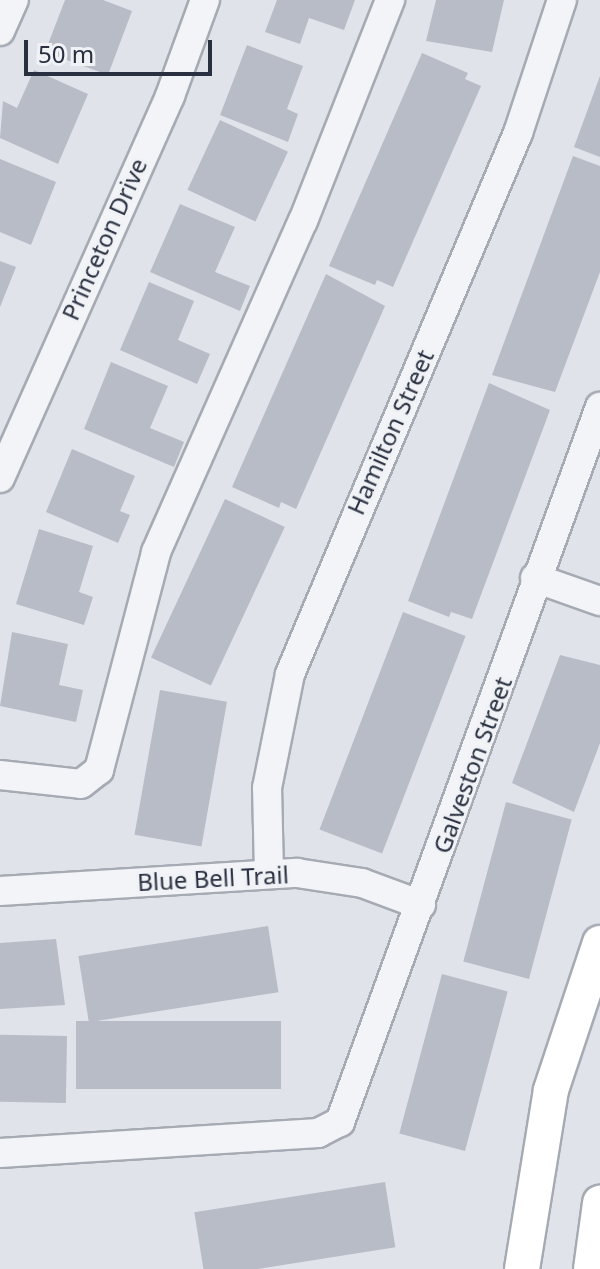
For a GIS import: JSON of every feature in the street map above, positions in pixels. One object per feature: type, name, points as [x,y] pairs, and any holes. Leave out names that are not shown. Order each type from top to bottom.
[{"type":"main road","points":[[522,1269],[551,1090],[600,943]]},
{"type":"main road","points":[[591,1269],[600,1203]]},
{"type":"street","points":[[0,31],[14,0]]},
{"type":"street","name":"Princeton Drive","points":[[0,478],[170,96],[205,0]]},
{"type":"street","points":[[0,775],[81,784],[99,770],[156,552],[303,221],[390,0]]},
{"type":"street","name":"Hamilton Street","points":[[269,874],[267,788],[290,674],[472,247],[562,0]]},
{"type":"street","name":"Galveston Street","points":[[0,1153],[318,1133],[340,1122],[421,905],[535,578],[600,407]]},
{"type":"street","points":[[535,578],[600,601]]},
{"type":"street","name":"Blue Bell Trail","points":[[0,891],[269,874],[350,881],[421,905]]},
{"type":"building","points":[[65,0],[103,0],[132,11],[108,75],[45,52]]},
{"type":"building","points":[[277,0],[355,0],[344,30],[309,18],[300,44],[265,32]]},
{"type":"building","points":[[436,0],[504,0],[492,52],[426,41]]},
{"type":"building","points":[[247,45],[303,66],[287,109],[298,114],[288,142],[220,115]]},
{"type":"building","points":[[422,53],[468,73],[465,79],[481,86],[393,287],[377,280],[375,285],[329,266]]},
{"type":"building","points":[[34,70],[88,94],[58,164],[0,138],[3,101],[17,108]]},
{"type":"building","points":[[600,76],[600,157],[574,147]]},
{"type":"building","points":[[220,120],[288,152],[255,221],[187,190]]},
{"type":"building","points":[[573,156],[600,166],[600,272],[555,392],[492,375]]},
{"type":"building","points":[[0,159],[56,182],[31,245],[0,232]]},
{"type":"building","points":[[180,204],[235,227],[215,272],[250,286],[240,311],[150,272]]},
{"type":"building","points":[[0,261],[16,267],[0,307]]},
{"type":"building","points":[[326,274],[385,306],[296,509],[281,502],[279,508],[232,487]]},
{"type":"building","points":[[149,282],[194,301],[178,340],[210,354],[197,384],[120,350]]},
{"type":"building","points":[[111,362],[168,386],[150,428],[184,442],[174,467],[84,429]]},
{"type":"building","points":[[489,383],[550,410],[472,619],[451,612],[449,617],[408,601]]},
{"type":"building","points":[[72,449],[135,476],[120,511],[130,515],[118,543],[46,512]]},
{"type":"building","points":[[225,499],[285,527],[211,685],[151,658]]},
{"type":"building","points":[[39,529],[93,546],[79,592],[93,597],[84,625],[16,604]]},
{"type":"building","points":[[403,612],[466,636],[382,854],[320,830]]},
{"type":"building","points":[[12,632],[68,644],[59,685],[83,690],[76,722],[0,706]]},
{"type":"building","points":[[560,655],[600,665],[600,743],[574,812],[512,783]]},
{"type":"building","points":[[160,690],[227,702],[201,847],[134,835]]},
{"type":"building","points":[[506,802],[572,820],[529,979],[463,961]]},
{"type":"building","points":[[268,926],[278,992],[89,1022],[78,956]]},
{"type":"building","points":[[56,939],[65,1005],[0,1009],[0,943]]},
{"type":"building","points":[[442,974],[508,992],[465,1151],[399,1133]]},
{"type":"building","points":[[76,1021],[281,1021],[281,1089],[76,1089]]},
{"type":"building","points":[[0,1035],[67,1036],[66,1103],[0,1102]]},
{"type":"building","points":[[385,1182],[395,1247],[258,1269],[203,1269],[194,1212]]}]
